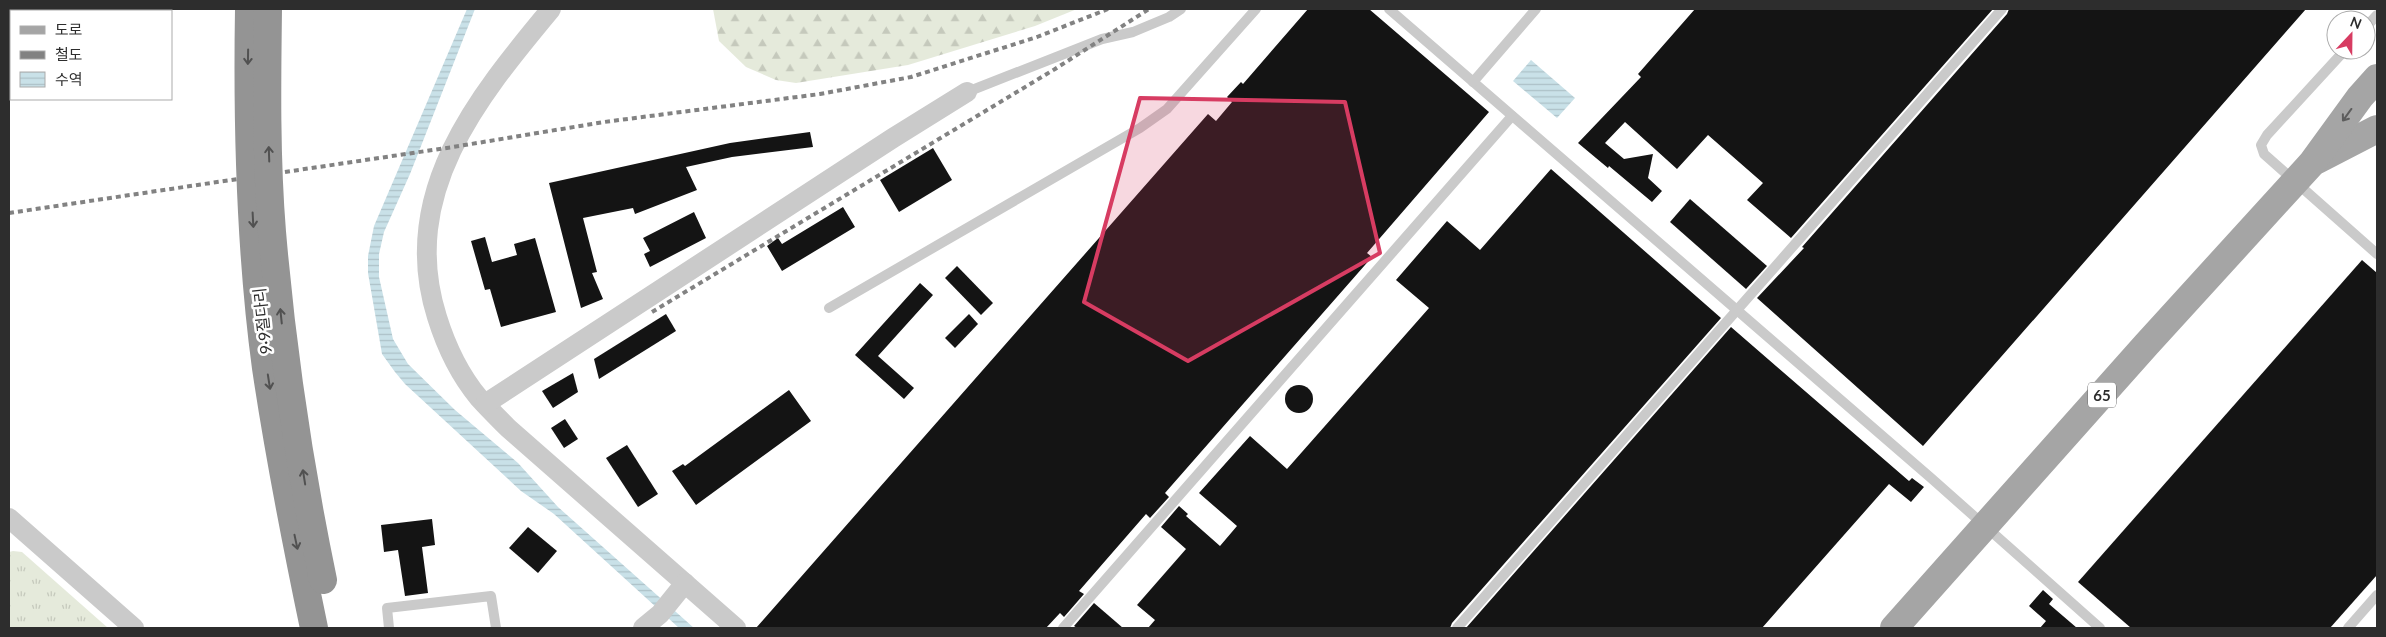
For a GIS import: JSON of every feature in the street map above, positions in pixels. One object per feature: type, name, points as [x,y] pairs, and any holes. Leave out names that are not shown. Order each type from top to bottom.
[{"type":"highway","name":"9·9절다리","points":[[248,9],[248,110],[253,233],[266,366],[289,513],[314,628]]},
{"type":"highway","name":"9·9절다리","points":[[268,9],[267,108],[272,231],[286,366],[309,512],[333,628]]},
{"type":"main road","name":"65","points":[[1894,628],[1983,526],[2303,173],[2360,97],[2377,78]]},
{"type":"main road","name":"65","points":[[2303,173],[2377,129]]},
{"type":"street","points":[[551,9],[481,98],[441,173],[430,208],[426,272],[432,304],[443,338],[456,364],[485,404],[508,428],[736,628]]},
{"type":"street","points":[[485,404],[859,159],[967,92]]},
{"type":"street","points":[[10,522],[134,628]]},
{"type":"street","points":[[643,628],[664,608],[685,583]]},
{"type":"lane","points":[[967,92],[1102,39],[1133,32],[1169,17],[1181,9]]},
{"type":"lane","points":[[829,308],[1140,128],[1167,109],[1256,9]]},
{"type":"lane","points":[[1389,9],[1479,76],[1512,116],[2100,628]]},
{"type":"lane","points":[[1479,76],[1536,9]]},
{"type":"lane","points":[[1457,628],[2002,9]]},
{"type":"lane","points":[[2336,60],[2267,135],[2261,145],[2264,154],[2303,173],[2377,254]]},
{"type":"lane","points":[[1063,628],[1512,116]]},
{"type":"lane","points":[[2348,628],[2377,595]]},
{"type":"lane","points":[[389,628],[387,608],[491,596],[496,628]]},
{"type":"highlighted area","points":[[1140,98],[1345,102],[1380,253],[1188,361],[1084,302]]},
{"type":"green space","points":[[713,9],[1077,9],[1035,26],[908,65],[796,83],[776,80],[746,67],[719,41]]},
{"type":"green space","points":[[9,552],[22,552],[108,628],[9,628]]},
{"type":"water","points":[[467,9],[475,9],[410,174],[384,232],[379,254],[379,277],[393,339],[408,364],[455,410],[518,463],[558,507],[694,628],[679,628],[554,514],[521,491],[405,384],[382,354],[368,273],[368,256],[374,226]]},
{"type":"water","points":[[1531,60],[1575,98],[1557,118],[1513,81]]},
{"type":"building","points":[[1308,9],[1369,9],[1489,112],[1367,253],[1372,257],[1165,493],[1169,497],[1150,518],[1146,514],[1079,591],[1084,594],[1064,617],[1060,613],[1046,628],[756,628],[1208,114],[1216,121],[1232,102],[1227,97],[1241,82],[1243,84]]},
{"type":"building","points":[[1695,9],[1993,9],[1791,238],[1747,200],[1763,183],[1708,135],[1677,169],[1625,122],[1605,143],[1624,159],[1653,154],[1648,178],[1662,191],[1652,202],[1578,143],[1641,77],[1638,74]]},
{"type":"building","points":[[2009,9],[2306,9],[1923,446],[1757,298],[1804,248],[1802,247],[2007,14]]},
{"type":"building","points":[[810,132],[813,147],[732,157],[686,167],[697,190],[635,214],[633,208],[583,218],[597,272],[592,273],[603,299],[581,308],[549,183],[730,143]]},
{"type":"building","points":[[933,148],[952,180],[899,212],[880,180]]},
{"type":"building","points":[[1551,169],[1721,318],[1452,623],[1450,628],[1148,628],[1155,620],[1137,605],[1186,549],[1161,527],[1179,506],[1188,514],[1186,516],[1220,546],[1237,526],[1199,493],[1250,436],[1287,469],[1429,308],[1396,280],[1447,221],[1480,250]]},
{"type":"building","points":[[1690,199],[1767,266],[1746,289],[1670,222]]},
{"type":"building","points":[[843,207],[855,227],[782,271],[767,246],[778,238],[782,244]]},
{"type":"building","points":[[694,212],[706,238],[650,267],[644,254],[650,251],[643,238]]},
{"type":"building","points":[[485,237],[492,262],[517,255],[514,244],[535,238],[556,312],[501,327],[490,289],[485,290],[471,241]]},
{"type":"building","points":[[2362,260],[2377,273],[2377,575],[2330,628],[2131,628],[2078,582]]},
{"type":"building","points":[[957,266],[993,303],[981,315],[945,278]]},
{"type":"building","points":[[920,283],[933,295],[878,356],[914,388],[904,399],[855,355]]},
{"type":"building","points":[[666,314],[676,331],[599,379],[594,359]]},
{"type":"building","points":[[969,314],[978,324],[955,348],[945,338]]},
{"type":"building","points":[[1731,327],[1909,481],[1912,478],[1924,487],[1911,502],[1889,484],[1762,628],[1466,628]]},
{"type":"building","points":[[573,373],[578,392],[553,408],[542,391]]},
{"type":"building","points":[[1299,385],[1309,389],[1313,399],[1309,409],[1299,413],[1289,409],[1285,399],[1289,389]]},
{"type":"building","points":[[789,390],[811,421],[696,505],[672,471],[683,464],[685,466]]},
{"type":"building","points":[[565,419],[578,439],[564,448],[551,428]]},
{"type":"building","points":[[627,445],[658,494],[638,507],[606,458]]},
{"type":"building","points":[[432,519],[435,545],[422,547],[428,593],[405,596],[398,550],[384,552],[381,525]]},
{"type":"building","points":[[528,527],[557,551],[538,573],[509,548]]},
{"type":"building","points":[[2043,590],[2053,599],[2049,604],[2077,628],[2040,628],[2046,621],[2029,606]]},
{"type":"building","points":[[1094,603],[1123,628],[1077,628],[1074,626]]},
{"type":"railway","points":[[9,213],[453,147],[604,122],[820,94],[911,77],[1037,37],[1108,9]]},
{"type":"railway","points":[[652,312],[1055,69],[1149,9]]}]
